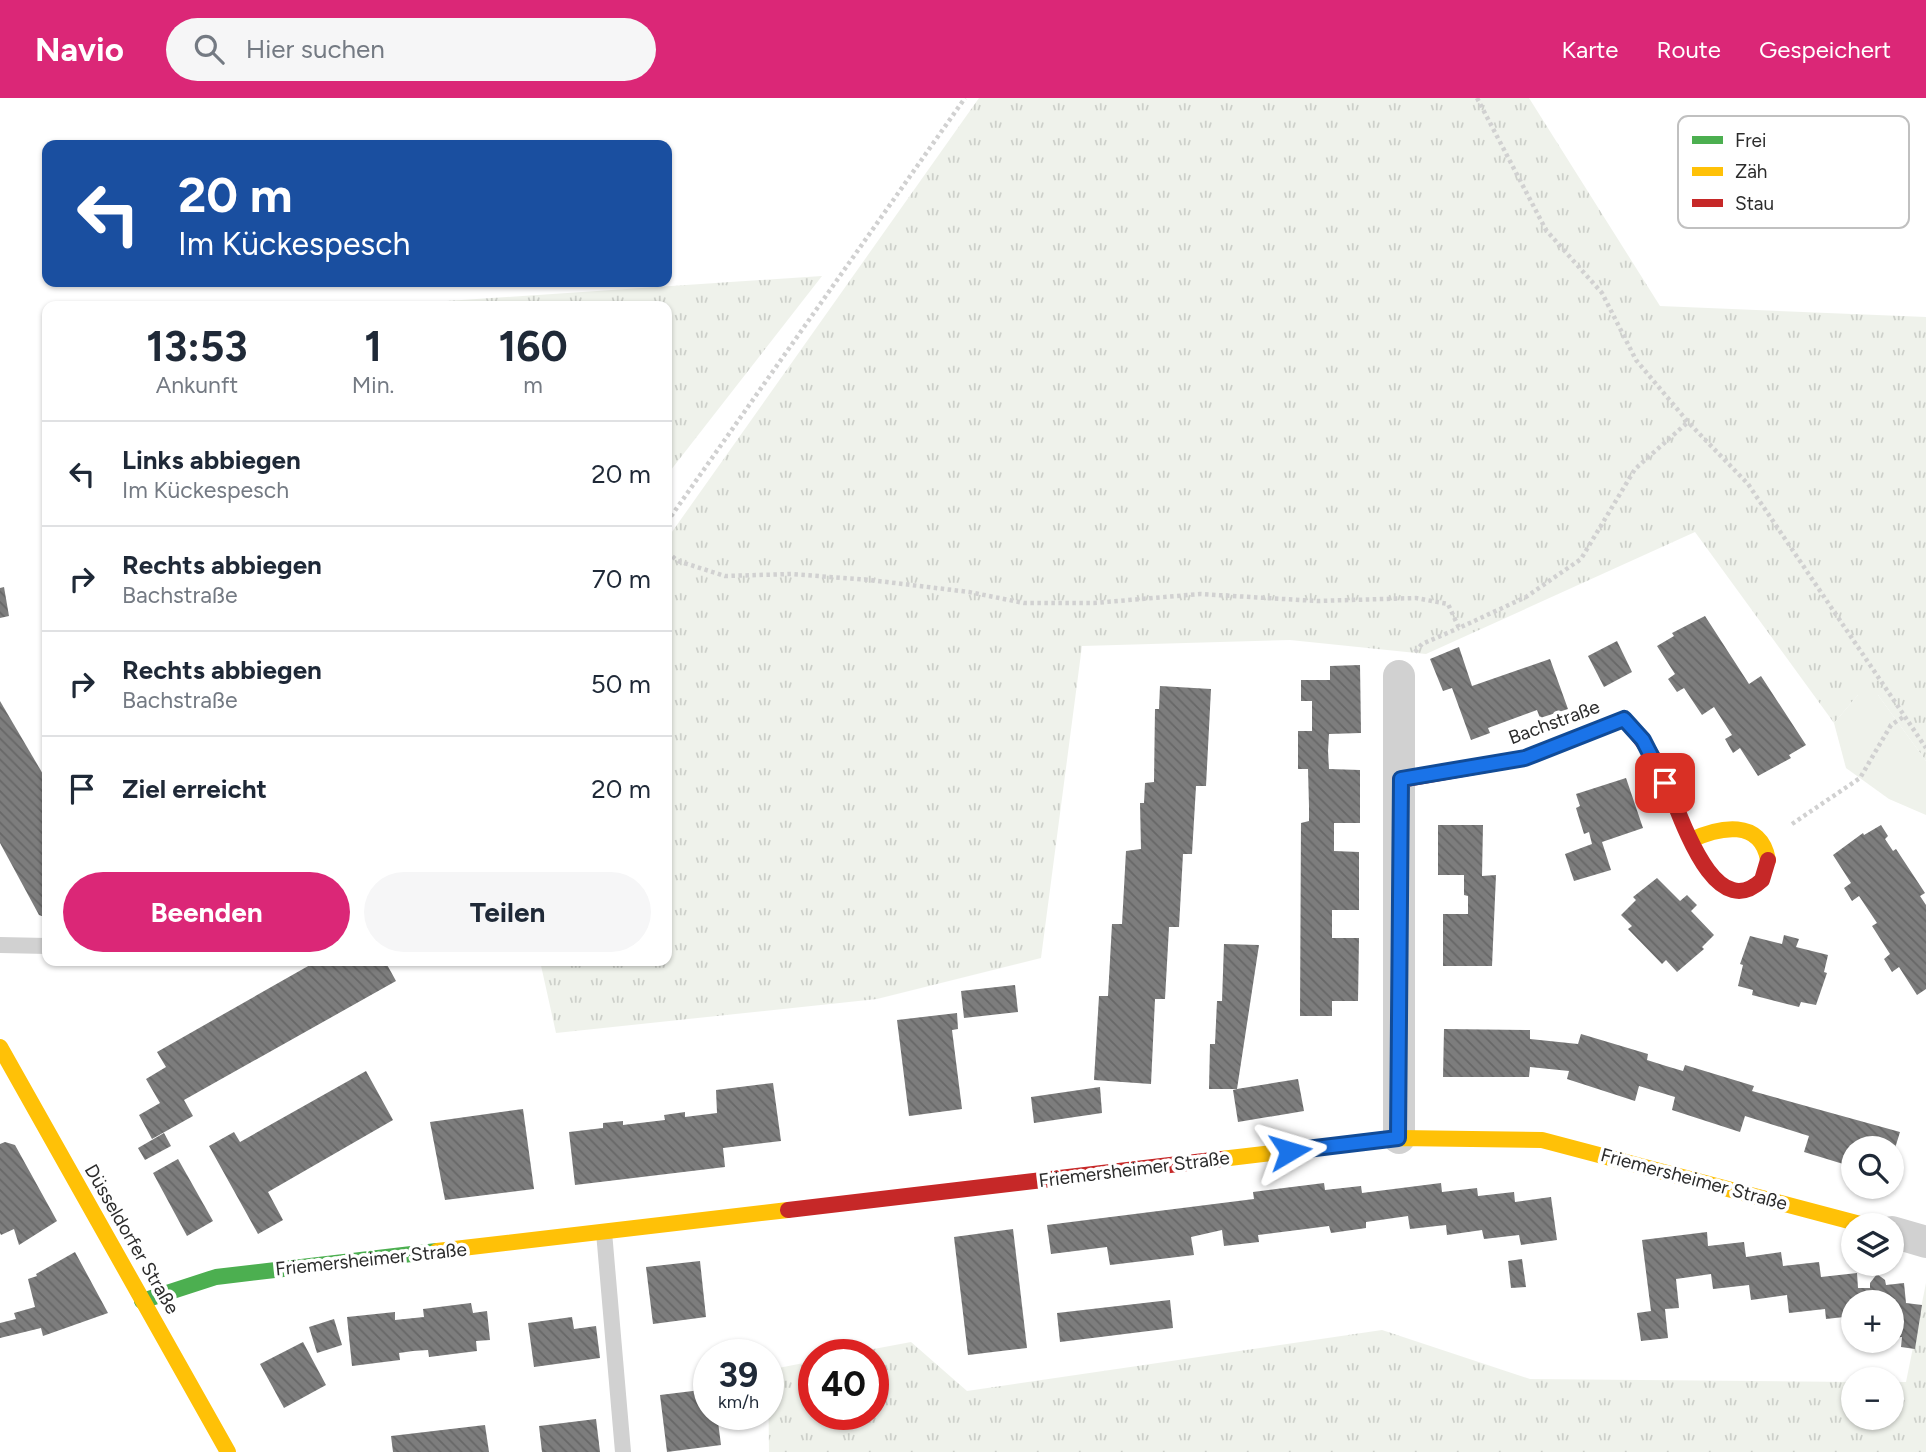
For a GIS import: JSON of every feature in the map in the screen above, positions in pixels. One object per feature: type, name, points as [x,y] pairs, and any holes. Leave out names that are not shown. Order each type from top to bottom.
[{"type":"street","points":[[1398,1138],[1401,779],[1399,676]]},
{"type":"street","name":"Bachstraße","points":[[1401,779],[1525,758],[1624,719],[1643,740],[1691,841],[1712,877],[1727,890],[1747,891],[1761,883],[1768,867],[1768,855],[1762,844]]},
{"type":"street","points":[[1691,841],[1724,827],[1753,832],[1762,844]]},
{"type":"street","name":"Düsseldorfer Straße","points":[[1,1051],[228,1452]]},
{"type":"street","name":"Friemersheimer Straße","points":[[142,1301],[216,1277],[1398,1138],[1542,1140],[1841,1219]]},
{"type":"street","points":[[1904,1236],[1926,1242]]},
{"type":"lane","points":[[0,945],[42,946]]},
{"type":"lane","points":[[604,1232],[623,1452]]},
{"type":"path","points":[[672,515],[965,98]]},
{"type":"path","points":[[1477,98],[1546,230],[1602,293],[1636,360],[1688,422],[1748,484],[1926,748]]},
{"type":"path","points":[[1399,676],[1422,644],[1525,597],[1581,559],[1635,469],[1688,422]]},
{"type":"path","points":[[672,556],[678,561],[725,576],[790,574],[870,580],[969,592],[1024,604],[1094,603],[1200,594],[1317,601],[1416,598],[1448,604],[1459,628]]},
{"type":"path","points":[[1762,844],[1860,778],[1891,725],[1905,716]]},
{"type":"green space","points":[[979,98],[1529,98],[1660,306],[1926,317],[1926,761],[1878,695],[1858,695],[1834,723],[1695,532],[1426,654],[1290,640],[1082,646],[1041,958],[877,999],[556,1033],[541,966],[672,966],[672,532]]},
{"type":"green space","points":[[822,276],[672,469],[672,301],[447,301],[672,287]]},
{"type":"green space","points":[[1858,695],[1878,695],[1926,761],[1926,815],[1889,799],[1846,768],[1834,723]]},
{"type":"green space","points":[[1926,1283],[1926,1452],[769,1452],[769,1430],[784,1430],[784,1367],[798,1364],[798,1430],[889,1430],[889,1346],[911,1342],[967,1391],[1382,1330],[1530,1379],[1841,1382],[1841,1430],[1904,1430],[1906,1382]]},
{"type":"building","points":[[4,587],[9,616],[0,618],[0,588]]},
{"type":"building","points":[[1705,616],[1749,684],[1761,676],[1806,745],[1789,755],[1791,758],[1758,776],[1740,748],[1733,753],[1725,739],[1732,735],[1714,707],[1702,715],[1684,688],[1677,692],[1668,679],[1675,674],[1657,646],[1674,636],[1672,633]]},
{"type":"building","points":[[1617,641],[1632,672],[1604,687],[1588,656]]},
{"type":"building","points":[[1459,647],[1472,686],[1550,659],[1568,709],[1540,718],[1537,710],[1488,728],[1490,733],[1471,740],[1452,688],[1443,691],[1430,659]]},
{"type":"building","points":[[1360,665],[1361,733],[1329,734],[1328,751],[1329,769],[1360,770],[1360,823],[1334,823],[1334,851],[1359,852],[1359,910],[1332,910],[1332,938],[1359,938],[1358,1001],[1332,1001],[1332,1016],[1300,1016],[1301,823],[1309,821],[1309,806],[1308,769],[1298,769],[1298,731],[1312,731],[1312,701],[1301,701],[1301,680],[1330,680],[1330,666]]},
{"type":"building","points":[[1160,686],[1211,689],[1206,786],[1196,786],[1192,854],[1183,854],[1179,927],[1169,927],[1165,999],[1155,999],[1151,1084],[1094,1080],[1099,996],[1108,996],[1112,924],[1122,924],[1126,851],[1141,849],[1140,803],[1144,803],[1145,783],[1154,782],[1155,709],[1159,709]]},
{"type":"building","points":[[0,701],[42,772],[42,916],[0,843]]},
{"type":"building","points":[[1626,778],[1643,828],[1602,842],[1611,870],[1574,881],[1565,854],[1592,844],[1589,832],[1584,834],[1576,808],[1580,806],[1576,794]]},
{"type":"building","points":[[1438,825],[1483,825],[1482,876],[1496,875],[1492,966],[1443,966],[1443,914],[1468,914],[1468,896],[1464,895],[1464,875],[1438,875]]},
{"type":"building","points":[[1881,825],[1888,836],[1885,839],[1893,851],[1896,849],[1925,893],[1920,896],[1926,905],[1926,989],[1917,995],[1899,967],[1892,972],[1884,959],[1890,954],[1872,926],[1877,923],[1859,896],[1852,901],[1844,888],[1851,883],[1833,855],[1863,833],[1864,835]]},
{"type":"building","points":[[1657,878],[1680,901],[1687,895],[1697,905],[1691,911],[1714,935],[1702,947],[1704,949],[1677,972],[1666,960],[1662,964],[1628,929],[1632,926],[1621,915],[1636,900],[1633,897]]},
{"type":"building","points":[[1784,935],[1799,939],[1796,947],[1828,955],[1824,972],[1827,973],[1816,1005],[1801,1002],[1799,1007],[1752,995],[1753,990],[1738,986],[1743,965],[1740,964],[1750,936],[1782,944]]},
{"type":"building","points":[[1224,944],[1259,945],[1237,1089],[1209,1089],[1210,1044],[1215,1044],[1217,1001],[1222,1001]]},
{"type":"building","points":[[308,966],[388,966],[396,981],[184,1100],[193,1116],[152,1139],[139,1115],[160,1103],[146,1079],[166,1067],[157,1052]]},
{"type":"building","points":[[1015,985],[1018,1012],[964,1018],[961,991]]},
{"type":"building","points":[[957,1013],[958,1029],[952,1030],[962,1109],[909,1116],[897,1020]]},
{"type":"building","points":[[1444,1029],[1530,1030],[1530,1039],[1578,1044],[1581,1034],[1648,1054],[1647,1060],[1666,1066],[1683,1071],[1685,1065],[1754,1086],[1752,1091],[1900,1132],[1899,1136],[1841,1136],[1841,1163],[1804,1152],[1809,1136],[1745,1116],[1740,1132],[1672,1110],[1675,1097],[1639,1086],[1635,1101],[1567,1079],[1569,1071],[1530,1067],[1529,1077],[1443,1077]]},
{"type":"building","points":[[366,1071],[393,1120],[268,1192],[283,1220],[258,1234],[209,1146],[234,1132],[240,1142]]},
{"type":"building","points":[[1298,1079],[1304,1111],[1238,1122],[1233,1090]]},
{"type":"building","points":[[773,1083],[781,1141],[723,1148],[725,1167],[575,1185],[569,1132],[603,1128],[603,1123],[623,1121],[623,1125],[665,1120],[664,1115],[685,1112],[685,1117],[717,1113],[716,1090]]},
{"type":"building","points":[[1100,1087],[1102,1113],[1034,1123],[1031,1097]]},
{"type":"building","points":[[523,1109],[534,1189],[445,1200],[430,1122]]},
{"type":"building","points":[[164,1133],[171,1146],[145,1160],[138,1148]]},
{"type":"building","points":[[5,1142],[15,1145],[57,1221],[19,1245],[14,1229],[1,1235],[0,1233],[0,1144]]},
{"type":"building","points":[[178,1159],[213,1221],[187,1236],[153,1173]]},
{"type":"building","points":[[1324,1183],[1325,1190],[1361,1186],[1362,1193],[1441,1183],[1442,1192],[1477,1188],[1478,1196],[1514,1192],[1515,1202],[1551,1197],[1557,1240],[1521,1245],[1519,1235],[1484,1239],[1482,1230],[1447,1235],[1446,1225],[1410,1229],[1408,1216],[1366,1222],[1366,1228],[1331,1233],[1329,1226],[1258,1235],[1259,1242],[1224,1246],[1222,1230],[1191,1237],[1194,1255],[1110,1265],[1107,1247],[1051,1254],[1047,1225],[1254,1199],[1253,1192]]},
{"type":"building","points":[[1013,1229],[1027,1348],[968,1355],[954,1237]]},
{"type":"building","points":[[1707,1232],[1708,1246],[1744,1242],[1746,1257],[1781,1252],[1783,1266],[1819,1262],[1821,1277],[1857,1276],[1858,1288],[1870,1288],[1875,1276],[1885,1280],[1886,1285],[1904,1283],[1906,1303],[1922,1305],[1915,1349],[1904,1347],[1904,1290],[1841,1290],[1841,1317],[1826,1319],[1825,1309],[1789,1313],[1787,1295],[1751,1300],[1749,1285],[1713,1289],[1711,1274],[1676,1279],[1679,1308],[1665,1309],[1668,1338],[1641,1341],[1637,1313],[1651,1311],[1642,1240]]},
{"type":"building","points":[[75,1252],[108,1313],[43,1336],[41,1328],[0,1338],[0,1323],[16,1319],[14,1313],[35,1307],[28,1279]]},
{"type":"building","points":[[1522,1259],[1526,1287],[1511,1288],[1508,1261]]},
{"type":"building","points":[[700,1261],[706,1317],[653,1324],[646,1267]]},
{"type":"building","points":[[1170,1300],[1173,1328],[1060,1342],[1057,1313]]},
{"type":"building","points":[[471,1303],[473,1313],[487,1311],[490,1340],[476,1341],[477,1351],[429,1357],[428,1350],[413,1351],[399,1353],[400,1360],[352,1366],[347,1317],[395,1312],[395,1320],[424,1317],[423,1309]]},
{"type":"building","points":[[572,1317],[574,1329],[596,1326],[600,1358],[534,1367],[528,1323]]},
{"type":"building","points":[[334,1319],[342,1345],[317,1353],[309,1327]]},
{"type":"building","points":[[303,1342],[326,1385],[284,1408],[260,1364]]},
{"type":"building","points":[[693,1391],[693,1430],[719,1430],[721,1445],[667,1452],[660,1395]]},
{"type":"building","points":[[596,1419],[600,1452],[542,1452],[539,1426]]},
{"type":"building","points":[[485,1425],[489,1452],[393,1452],[391,1436]]},
{"type":"traffic: fast","points":[[142,1301],[216,1277],[437,1251]]},
{"type":"traffic: slow","points":[[1691,840],[1714,832],[1737,829],[1757,837],[1768,860]]},
{"type":"traffic: slow","points":[[0,1047],[228,1452]]},
{"type":"traffic: slow","points":[[1221,1159],[1399,1138],[1542,1140],[1841,1219]]},
{"type":"traffic: slow","points":[[437,1251],[788,1210]]},
{"type":"traffic: jam","points":[[1400,780],[1525,758],[1624,719],[1656,761],[1688,836],[1713,877],[1728,888],[1744,890],[1762,880],[1768,860]]},
{"type":"traffic: jam","points":[[788,1210],[1221,1159]]},
{"type":"route","points":[[1290,1151],[1398,1138],[1401,779],[1525,758],[1624,719],[1643,740],[1665,783]]}]
